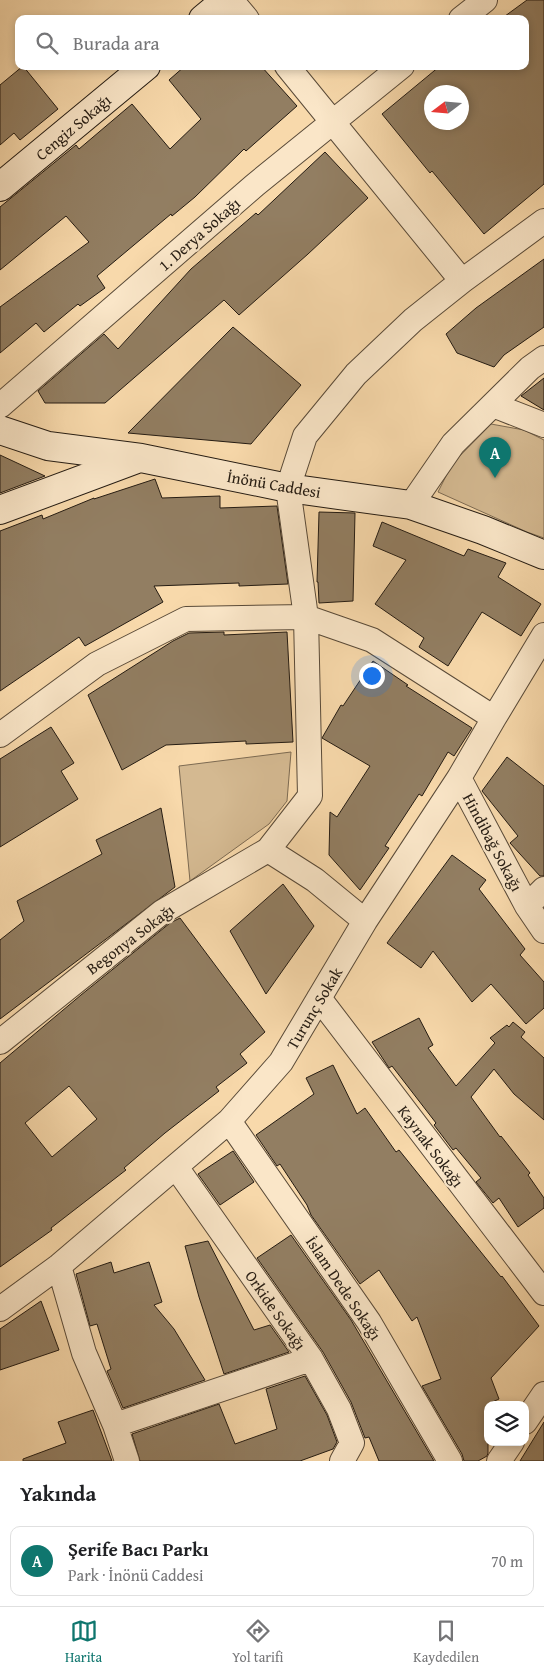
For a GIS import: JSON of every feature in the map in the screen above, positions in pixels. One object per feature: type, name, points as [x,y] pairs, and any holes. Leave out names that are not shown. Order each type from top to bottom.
[{"type":"street","points":[[208,15],[226,0]]},
{"type":"street","points":[[231,0],[244,15]]},
{"type":"street","points":[[466,15],[485,0]]},
{"type":"street","name":"Cengiz Sokağı","points":[[0,187],[141,70]]},
{"type":"street","points":[[290,70],[462,281]]},
{"type":"street","name":"1. Derya Sokağı","points":[[0,406],[255,185],[397,70]]},
{"type":"street","points":[[365,921],[315,880],[268,850],[310,796],[306,617],[288,488],[305,436],[356,374],[413,320],[462,281],[544,221]]},
{"type":"street","points":[[410,505],[453,444],[530,368],[544,358]]},
{"type":"street","points":[[493,405],[544,425]]},
{"type":"street","name":"İnönü Caddesi","points":[[0,430],[48,446],[141,458],[288,488],[410,505],[483,530],[544,555]]},
{"type":"street","points":[[0,510],[141,458]]},
{"type":"street","points":[[0,735],[97,664],[186,619],[306,617],[372,640],[494,718]]},
{"type":"street","name":"Turunç Sokak","points":[[0,1309],[59,1266],[229,1121],[281,1062],[365,921],[459,778],[544,635]]},
{"type":"street","name":"Hindibağ Sokağı","points":[[459,778],[536,898],[544,931]]},
{"type":"street","name":"Begonya Sokağı","points":[[0,1042],[162,912],[268,850]]},
{"type":"street","name":"Kaynak Sokağı","points":[[319,998],[544,1293]]},
{"type":"street","name":"İslam Dede Sokağı","points":[[229,1121],[368,1322],[450,1461]]},
{"type":"street","name":"Orkide Sokağı","points":[[176,1167],[311,1359],[339,1409],[352,1443],[342,1461]]},
{"type":"street","points":[[59,1266],[84,1352],[115,1425],[127,1461]]},
{"type":"street","points":[[115,1425],[311,1359]]},
{"type":"street","points":[[529,1416],[544,1394]]},
{"type":"street","points":[[499,1461],[509,1446]]},
{"type":"shaded area","points":[[491,424],[524,430],[544,440],[544,538],[438,492],[452,464]]},
{"type":"shaded area","points":[[291,752],[287,801],[269,824],[190,881],[179,766]]},
{"type":"building","points":[[527,0],[544,0],[544,184],[484,234],[432,171],[430,173],[382,114],[435,70],[529,70],[529,15],[506,15]]},
{"type":"building","points":[[18,70],[26,70],[58,109],[20,140],[14,133],[0,145],[0,85]]},
{"type":"building","points":[[180,70],[265,70],[297,106],[246,151],[244,149],[195,197],[172,216],[171,214],[97,276],[105,288],[80,306],[78,304],[44,332],[36,323],[0,353],[0,307],[89,242],[66,216],[0,270],[0,207],[76,145],[79,149],[132,104],[170,149],[201,119],[169,80]]},
{"type":"building","points":[[325,152],[368,198],[308,254],[239,315],[224,300],[105,403],[45,403],[38,391],[104,334],[118,349],[191,269],[256,213],[258,215]]},
{"type":"building","points":[[544,259],[544,327],[504,355],[494,367],[457,353],[446,334],[476,308]]},
{"type":"building","points":[[233,327],[301,385],[251,444],[128,433]]},
{"type":"building","points":[[544,378],[544,410],[521,396]]},
{"type":"building","points":[[0,455],[45,476],[0,493]]},
{"type":"building","points":[[155,479],[162,498],[220,496],[220,508],[277,506],[288,584],[239,586],[239,583],[154,586],[163,602],[85,646],[79,637],[0,691],[0,531],[42,515],[43,519],[94,498]]},
{"type":"building","points":[[319,512],[355,513],[353,601],[319,603],[317,582]]},
{"type":"building","points":[[382,522],[464,556],[468,549],[506,563],[498,577],[541,604],[521,636],[482,612],[448,666],[419,647],[424,638],[375,604],[406,560],[373,546]]},
{"type":"building","points":[[224,632],[224,635],[287,632],[293,742],[246,744],[246,741],[166,745],[122,770],[88,695],[173,641],[189,633]]},
{"type":"building","points":[[373,661],[408,685],[406,686],[472,728],[454,756],[448,752],[422,796],[419,794],[385,846],[389,848],[360,890],[329,855],[330,812],[337,817],[370,766],[322,738],[341,705],[343,706]]},
{"type":"building","points":[[51,727],[74,763],[61,771],[78,799],[0,847],[0,759]]},
{"type":"building","points":[[507,757],[544,786],[544,876],[540,876],[510,843],[518,836],[482,791]]},
{"type":"building","points":[[161,808],[175,887],[0,1019],[0,940],[24,921],[17,901],[102,854],[96,840]]},
{"type":"building","points":[[452,855],[486,880],[479,889],[525,949],[520,955],[544,982],[544,1008],[526,1024],[491,984],[472,1002],[433,951],[421,968],[387,943]]},
{"type":"building","points":[[283,884],[314,926],[266,994],[230,931]]},
{"type":"building","points":[[180,918],[265,1032],[240,1054],[247,1063],[216,1087],[219,1091],[165,1133],[124,1168],[126,1170],[51,1228],[52,1230],[0,1267],[0,1063],[170,923]],"holes":[[[69,1086],[97,1119],[52,1157],[25,1123]]]},
{"type":"building","points":[[419,1018],[433,1045],[428,1048],[456,1086],[495,1043],[490,1038],[507,1025],[509,1027],[513,1022],[525,1032],[521,1037],[544,1058],[544,1120],[514,1094],[494,1069],[471,1097],[500,1137],[530,1173],[528,1175],[544,1198],[544,1208],[518,1227],[499,1198],[493,1203],[476,1182],[481,1178],[456,1148],[453,1150],[434,1125],[436,1123],[392,1066],[389,1068],[372,1042]]},
{"type":"building","points":[[333,1065],[357,1114],[365,1108],[396,1152],[399,1150],[502,1276],[539,1326],[491,1378],[499,1399],[484,1401],[484,1446],[488,1446],[488,1453],[487,1456],[478,1461],[464,1461],[462,1454],[422,1386],[441,1379],[417,1317],[412,1321],[379,1270],[360,1284],[311,1215],[307,1205],[280,1164],[277,1166],[256,1135],[314,1094],[306,1078]]},
{"type":"building","points":[[233,1151],[254,1182],[220,1205],[198,1174]]},
{"type":"building","points":[[291,1235],[351,1320],[434,1461],[379,1461],[369,1437],[365,1438],[351,1402],[323,1352],[257,1258]]},
{"type":"building","points":[[208,1241],[254,1330],[270,1325],[289,1352],[224,1374],[185,1246]]},
{"type":"building","points":[[111,1262],[114,1273],[149,1262],[162,1302],[154,1305],[174,1329],[205,1380],[123,1408],[107,1371],[111,1369],[97,1324],[90,1326],[76,1274]]},
{"type":"building","points":[[41,1301],[59,1350],[0,1370],[0,1329]]},
{"type":"building","points":[[305,1376],[327,1415],[337,1442],[333,1449],[300,1461],[140,1461],[132,1434],[219,1404],[235,1444],[277,1429],[266,1389]]},
{"type":"building","points":[[93,1410],[112,1461],[23,1461],[23,1459],[66,1443],[58,1422]]},
{"type":"building","points":[[544,1422],[544,1461],[520,1461]]},
{"type":"place","name":"Şerife Bacı Parkı","points":[[495,478]]}]
